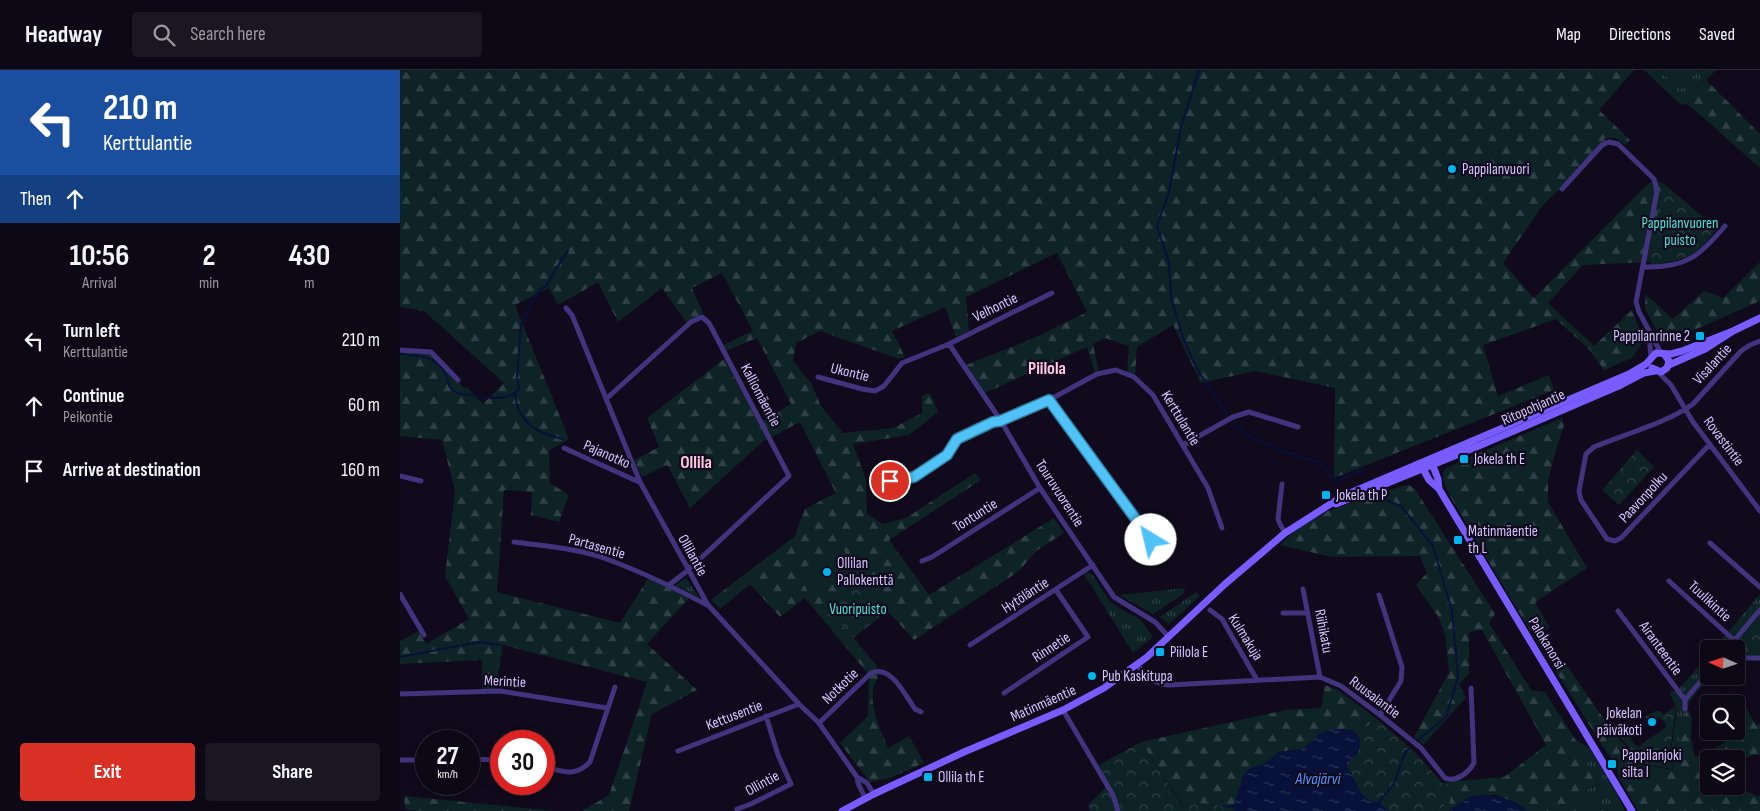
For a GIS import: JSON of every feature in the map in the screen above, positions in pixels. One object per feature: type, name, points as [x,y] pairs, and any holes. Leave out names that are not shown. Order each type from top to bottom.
[{"type":"main road","points":[[1733,331],[1705,350],[1663,371],[1656,371],[1650,366],[1651,358],[1656,353],[1671,354],[1682,351],[1760,318]]},
{"type":"main road","points":[[1663,353],[1668,358],[1668,367]]},
{"type":"main road","name":"Ritopohjantie","points":[[1422,466],[1629,374],[1643,366],[1651,358]]},
{"type":"main road","name":"Ritopohjantie","points":[[1431,462],[1621,385],[1644,373],[1656,371]]},
{"type":"main road","name":"Palokanorsi","points":[[1431,462],[1437,476],[1438,489]]},
{"type":"main road","name":"Palokanorsi","points":[[1422,466],[1428,480],[1438,489],[1632,811]]},
{"type":"main road","name":"Matinmäentie","points":[[842,811],[865,798],[964,752],[1063,710],[1104,688],[1137,665],[1225,584],[1285,533],[1324,508],[1422,466]]},
{"type":"street","points":[[1562,189],[1602,145],[1610,142],[1618,144],[1652,176],[1657,185],[1644,267],[1636,302],[1648,331],[1663,353]]},
{"type":"street","points":[[1644,267],[1664,266],[1696,256],[1707,247],[1725,226]]},
{"type":"street","name":"Velhontie","points":[[949,344],[1052,293]]},
{"type":"street","name":"Ollilantie","points":[[566,308],[572,315],[640,482],[687,571],[708,605],[799,704],[819,723],[857,777],[867,783],[874,794]]},
{"type":"street","name":"Kalliomäentie","points":[[606,400],[696,318],[702,317],[709,323],[789,476],[687,571]]},
{"type":"street","points":[[1648,331],[1651,358]]},
{"type":"street","name":"Visalantie","points":[[1685,409],[1693,404],[1741,351],[1750,344],[1760,341]]},
{"type":"street","name":"Ukontie","points":[[818,376],[875,391],[884,386],[902,363],[949,344]]},
{"type":"street","name":"Touruvuorentie","points":[[949,344],[1000,421],[1040,488],[1114,597],[1155,622],[1168,637]]},
{"type":"street","points":[[400,350],[431,352],[458,380]]},
{"type":"street","name":"Rovastintie","points":[[1668,367],[1671,385]]},
{"type":"street","name":"Kerttulantie","points":[[880,482],[914,477],[947,455],[957,439],[993,422],[1000,421],[1049,400],[1097,374],[1116,370],[1134,377],[1154,395],[1208,488],[1222,528]]},
{"type":"street","name":"Rovastintie","points":[[1656,371],[1671,385],[1685,409],[1760,511]]},
{"type":"street","points":[[1049,400],[1162,555]]},
{"type":"street","name":"Paavonpolku","points":[[1685,409],[1670,417],[1594,447],[1586,454],[1579,490],[1581,500],[1607,539],[1615,542],[1621,538],[1710,444]]},
{"type":"street","points":[[1183,445],[1233,417],[1249,412],[1298,427]]},
{"type":"street","name":"Pajanotko","points":[[564,448],[640,482]]},
{"type":"street","points":[[400,476],[420,481]]},
{"type":"street","points":[[1282,484],[1278,518],[1285,533]]},
{"type":"street","name":"Tontuntie","points":[[922,561],[932,557],[1040,488]]},
{"type":"street","name":"Partasentie","points":[[514,542],[560,548],[600,557],[670,585],[708,605]]},
{"type":"street","points":[[1710,543],[1760,587]]},
{"type":"street","name":"Hytöläntie","points":[[970,645],[1092,565]]},
{"type":"street","points":[[670,585],[687,571]]},
{"type":"street","name":"Tuulikintie","points":[[1669,581],[1734,640]]},
{"type":"street","name":"Riihikatu","points":[[1303,589],[1320,677]]},
{"type":"street","name":"Rinnetie","points":[[1004,692],[1088,637],[1056,590]]},
{"type":"street","points":[[400,594],[424,635]]},
{"type":"street","points":[[1379,595],[1402,667],[1401,681],[1380,714]]},
{"type":"street","name":"Kulmakuja","points":[[1210,610],[1222,619],[1257,680]]},
{"type":"street","name":"Airanteentie","points":[[1618,610],[1684,700]]},
{"type":"street","points":[[1734,640],[1760,610]]},
{"type":"street","points":[[1283,613],[1308,614]]},
{"type":"street","points":[[1745,658],[1760,658]]},
{"type":"street","name":"Ruusalantie","points":[[1137,665],[1148,678],[1165,685],[1320,677],[1341,686],[1380,714],[1421,748],[1446,778],[1450,780],[1454,780],[1470,771],[1474,764],[1471,688]]},
{"type":"street","name":"Notkotie","points":[[819,723],[876,670],[884,671],[890,675],[915,709],[921,712]]},
{"type":"street","points":[[1685,709],[1684,700],[1700,681]]},
{"type":"street","points":[[555,769],[573,773],[582,770],[590,762],[615,686]]},
{"type":"street","name":"Merintie","points":[[400,694],[500,691],[607,708]]},
{"type":"street","name":"Kettusentie","points":[[678,751],[799,704]]},
{"type":"street","points":[[1063,710],[1113,795],[1118,811]]},
{"type":"street","name":"Ollintie","points":[[737,809],[791,784],[778,755],[766,716]]},
{"type":"street","points":[[400,760],[415,760]]},
{"type":"street","name":"Ollilantie","points":[[857,777],[865,798]]},
{"type":"green space","points":[[400,70],[1634,70],[1599,110],[1630,140],[1625,145],[1615,138],[1604,139],[1607,145],[1543,205],[1503,263],[1534,298],[1651,181],[1663,183],[1650,262],[1583,265],[1548,303],[1594,346],[1632,310],[1644,340],[1632,358],[1604,370],[1590,350],[1556,319],[1483,345],[1498,396],[1549,375],[1554,390],[1334,478],[1335,388],[1255,371],[1201,383],[1173,325],[1137,347],[1135,375],[1127,373],[1129,346],[1105,338],[1093,344],[1099,372],[1095,373],[1087,347],[985,393],[966,365],[1032,339],[1087,312],[1057,253],[966,297],[969,331],[956,337],[945,307],[892,331],[905,357],[899,359],[820,331],[796,343],[793,361],[811,383],[821,406],[843,433],[893,428],[922,413],[922,396],[930,393],[938,412],[909,435],[853,444],[866,480],[867,514],[883,524],[906,518],[975,473],[981,480],[889,540],[929,595],[1054,518],[1064,533],[1036,551],[1019,571],[914,640],[863,579],[828,606],[876,665],[878,678],[874,686],[873,704],[888,748],[909,736],[924,763],[890,778],[870,782],[840,743],[868,716],[869,675],[805,598],[780,617],[750,584],[720,609],[711,600],[795,536],[805,509],[836,493],[800,422],[762,442],[690,508],[667,465],[642,477],[634,460],[659,447],[647,418],[724,359],[759,423],[791,404],[757,338],[726,351],[723,345],[753,331],[722,273],[692,288],[703,313],[687,323],[662,288],[618,322],[598,282],[558,305],[549,288],[515,305],[569,439],[549,451],[550,483],[569,495],[559,522],[531,515],[532,492],[504,490],[497,592],[620,623],[649,577],[691,596],[647,644],[697,690],[652,714],[629,811],[582,811],[609,795],[647,682],[503,645],[495,690],[482,690],[482,660],[400,664],[400,641],[419,631],[426,644],[469,619],[445,576],[455,491],[442,440],[400,436],[400,352],[430,353],[464,388],[467,387],[483,404],[504,383],[424,311],[400,307]]},
{"type":"green space","points":[[1644,70],[1659,70],[1680,89],[1698,70],[1704,70],[1708,73],[1690,95],[1689,105],[1680,104]]},
{"type":"green space","points":[[1659,70],[1698,70],[1680,90]]},
{"type":"green space","points":[[1704,70],[1716,70],[1706,80],[1760,134],[1760,168],[1689,105],[1690,95],[1708,74]]},
{"type":"green space","name":"Pappilanvuoren puisto","points":[[1663,183],[1715,227],[1716,230],[1702,247],[1689,256],[1653,265],[1650,262]]},
{"type":"green space","points":[[1760,262],[1760,301],[1676,338],[1659,335],[1645,309],[1645,294],[1673,319],[1704,291],[1723,298]]},
{"type":"green space","points":[[1562,418],[1564,425],[1548,481],[1548,502],[1587,568],[1535,602],[1549,627],[1544,633],[1613,732],[1643,765],[1673,770],[1671,750],[1680,741],[1686,711],[1689,711],[1692,719],[1691,738],[1695,757],[1700,755],[1700,795],[1745,795],[1745,792],[1752,793],[1760,796],[1760,811],[1638,811],[1621,781],[1613,760],[1512,601],[1450,496],[1443,480],[1445,469]]},
{"type":"green space","points":[[1637,450],[1654,467],[1619,505],[1602,490]]},
{"type":"green space","points":[[1409,485],[1415,489],[1495,614],[1489,623],[1531,690],[1545,692],[1575,739],[1597,785],[1588,789],[1580,797],[1581,806],[1607,809],[1608,811],[1528,811],[1515,802],[1495,795],[1480,795],[1469,797],[1448,811],[1452,789],[1459,781],[1504,777],[1546,745],[1482,630],[1469,632],[1469,674],[1459,684],[1466,698],[1423,745],[1414,737],[1449,672],[1445,635],[1439,618],[1416,585],[1427,573],[1420,556],[1332,557],[1280,545],[1299,527],[1328,511]]},
{"type":"green space","name":"Ollilan Pallokenttä","points":[[843,548],[856,573],[810,596],[798,571]]},
{"type":"green space","points":[[1086,572],[1091,573],[1110,601],[1141,620],[1153,637],[1133,653],[1084,574]]},
{"type":"green space","points":[[686,578],[699,598],[675,585]]},
{"type":"green space","name":"Vuoripuisto","points":[[863,579],[888,611],[853,638],[827,607]]},
{"type":"green space","points":[[1186,588],[1182,595],[1153,614],[1119,595]]},
{"type":"green space","points":[[1196,592],[1200,596],[1169,624],[1160,617]]},
{"type":"green space","points":[[1760,594],[1760,616],[1740,640],[1722,640]]},
{"type":"green space","points":[[1760,616],[1760,660],[1745,660],[1745,640],[1740,640]]},
{"type":"green space","points":[[1700,664],[1700,685],[1703,685],[1690,701],[1680,741],[1671,750],[1677,711],[1670,692],[1679,689]]},
{"type":"green space","points":[[1325,685],[1338,690],[1377,719],[1357,734],[1351,730],[1319,735],[1305,748],[1279,752],[1263,765],[1249,769],[1243,777],[1234,805],[1222,806],[1200,803],[1184,807],[1141,742],[1285,710],[1321,708]]},
{"type":"green space","points":[[1674,707],[1676,711],[1670,750],[1672,769],[1643,764],[1616,732],[1629,723],[1631,726],[1635,723],[1639,730],[1631,736],[1631,740],[1638,747],[1666,727],[1666,724],[1659,717],[1649,723],[1645,717],[1655,711],[1660,711],[1663,715]]},
{"type":"green space","points":[[1746,708],[1756,725],[1760,724],[1760,755],[1745,758],[1745,750],[1710,750],[1725,743],[1725,740],[1745,740]]},
{"type":"green space","points":[[1377,719],[1415,752],[1442,783],[1448,785],[1444,807],[1436,811],[1389,811],[1379,803],[1368,800],[1361,793],[1347,762],[1360,741],[1357,734]]},
{"type":"green space","points":[[1575,739],[1589,748],[1615,790],[1625,811],[1608,811],[1607,809],[1581,807],[1580,797],[1588,789],[1597,785]]},
{"type":"green space","points":[[1141,742],[1183,807],[1200,803],[1233,808],[1236,811],[1091,811],[1088,805],[1106,787],[1095,767]]},
{"type":"green space","points":[[1459,781],[1452,789],[1448,811],[1436,811],[1444,807],[1442,783]]},
{"type":"green space","points":[[404,796],[554,811],[417,811],[405,809]]},
{"type":"water","name":"Alvajärvi","points":[[1342,729],[1354,732],[1359,738],[1359,750],[1347,762],[1347,765],[1361,793],[1368,800],[1379,803],[1389,811],[1236,811],[1233,808],[1224,808],[1222,806],[1234,805],[1243,776],[1249,769],[1263,765],[1279,752],[1305,748],[1319,734],[1329,730]]},
{"type":"water","points":[[1480,795],[1506,799],[1528,811],[1450,811],[1469,797]]},
{"type":"waterway","points":[[1199,70],[1181,127],[1169,192],[1157,226],[1169,263],[1171,297],[1183,338],[1197,369],[1227,415]]},
{"type":"waterway","points":[[400,354],[426,358],[437,363],[445,373],[450,387],[457,393],[492,398],[514,394],[519,389],[517,376],[521,325],[531,303],[541,289],[547,285],[568,251]]},
{"type":"waterway","points":[[516,394],[518,408],[528,423],[544,433],[562,439]]},
{"type":"waterway","points":[[1233,422],[1247,435],[1280,450],[1321,463],[1335,482],[1361,470],[1363,474]]},
{"type":"waterway","points":[[1376,492],[1379,497],[1401,506],[1433,546],[1452,611],[1458,677],[1446,717],[1418,740]]},
{"type":"waterway","points":[[400,657],[479,642],[501,645]]},
{"type":"waterway","points":[[1379,803],[1394,783],[1405,753],[1409,749]]},
{"type":"place","name":"Pappilanvuori","points":[[1452,169]]},
{"type":"place","name":"Pappilanrinne 2","points":[[1700,336]]},
{"type":"place","name":"Jokela th E","points":[[1464,459]]},
{"type":"place","name":"Jokela th P","points":[[1326,495]]},
{"type":"place","name":"Matinmäentie th L","points":[[1458,540]]},
{"type":"place","name":"Ollilan Pallokenttä","points":[[827,572]]},
{"type":"place","name":"Piilola E","points":[[1160,652]]},
{"type":"place","name":"Pub Kaskitupa","points":[[1092,676]]},
{"type":"place","name":"Jokelan päiväkoti","points":[[1652,722]]},
{"type":"place","name":"Pappilanjoki silta I","points":[[1612,764]]},
{"type":"place","name":"Ollila th E","points":[[928,777]]},
{"type":"district","name":"Piilola","points":[[1047,368]]},
{"type":"district","name":"Ollila","points":[[696,462]]},
{"type":"route","points":[[890,481],[914,477],[947,455],[957,439],[993,422],[1000,421],[1049,400],[1151,540]]}]
